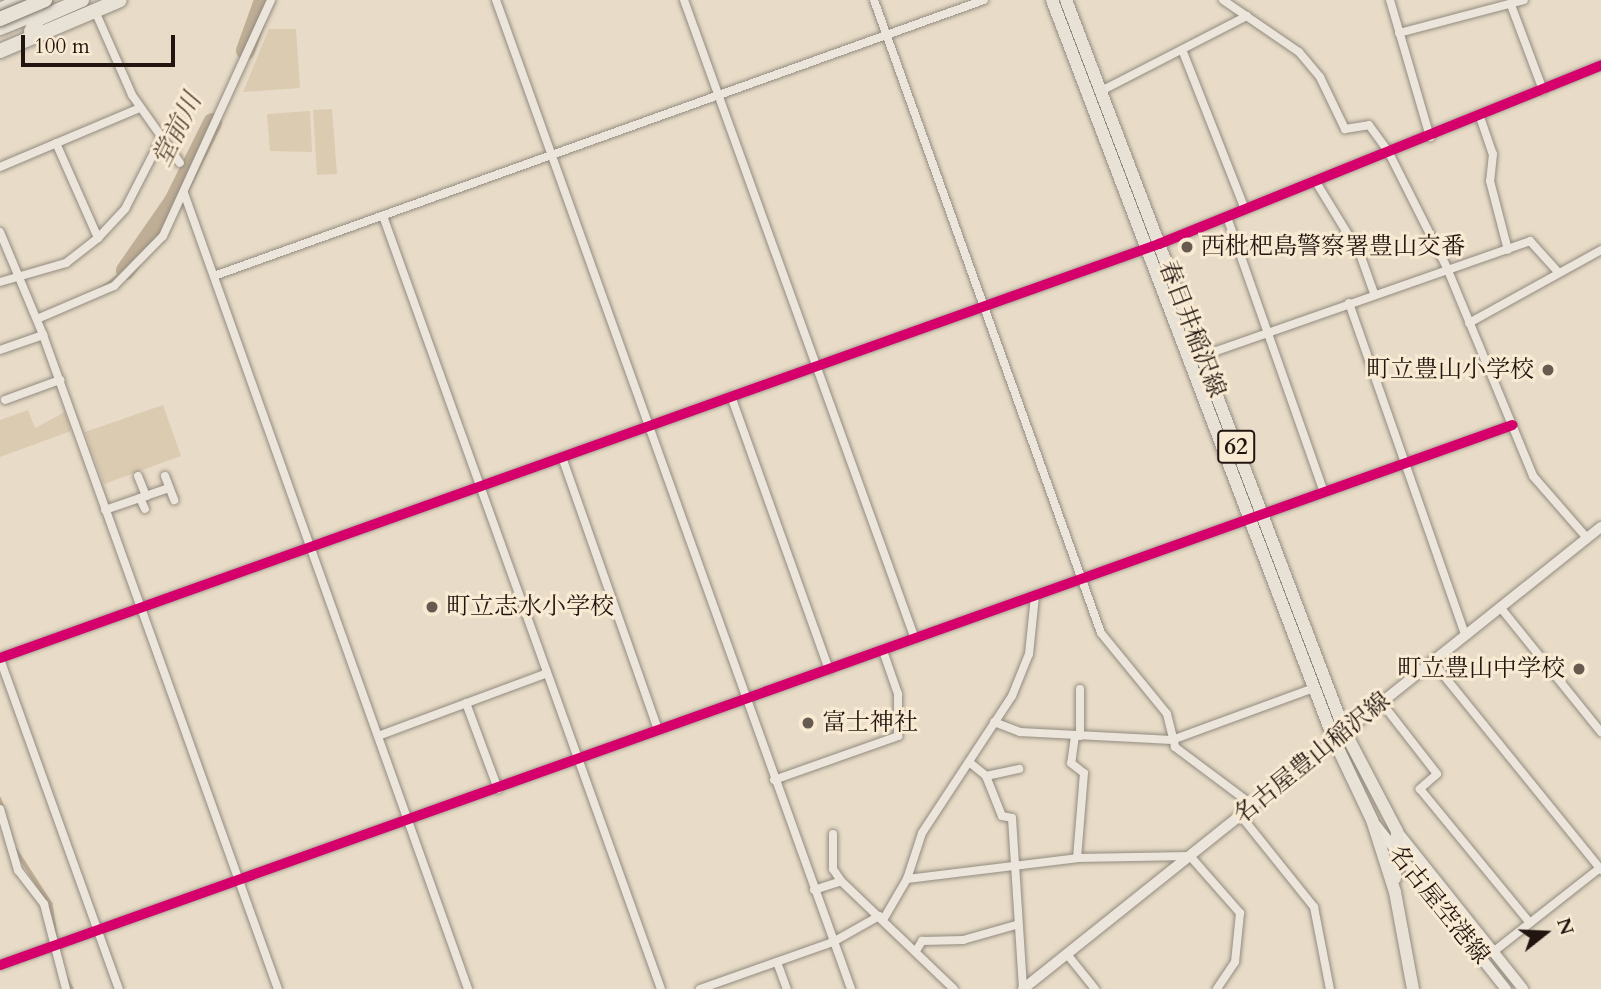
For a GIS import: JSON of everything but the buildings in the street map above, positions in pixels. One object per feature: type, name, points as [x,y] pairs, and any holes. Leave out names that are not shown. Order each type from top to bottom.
[{"type":"highway","points":[[0,9],[22,0]]},
{"type":"highway","points":[[0,28],[32,15],[39,0]]},
{"type":"highway","points":[[0,19],[45,0]]},
{"type":"highway","points":[[31,31],[38,19],[82,0]]},
{"type":"highway","points":[[0,44],[99,5],[120,0]]},
{"type":"highway","points":[[0,51],[99,5]]},
{"type":"main road","name":"春日井稲沢線","points":[[1052,0],[1145,247],[1345,732],[1397,831],[1394,850],[1395,892]]},
{"type":"main road","name":"春日井稲沢線","points":[[1066,0],[1202,356],[1314,688],[1334,740],[1372,820],[1395,892],[1413,989]]},
{"type":"main road","name":"名古屋豊山稲沢線","points":[[1023,989],[1601,527]]},
{"type":"main road","name":"名古屋空港線","points":[[1372,820],[1506,989]]},
{"type":"main road","name":"名古屋空港線","points":[[1397,831],[1522,989]]},
{"type":"street","points":[[37,319],[88,302],[141,264],[184,193],[271,0]]},
{"type":"street","points":[[496,0],[850,989]]},
{"type":"street","points":[[684,0],[915,639]]},
{"type":"street","points":[[874,0],[1101,633],[1167,714],[1172,740],[1254,806]]},
{"type":"street","points":[[214,276],[984,0]]},
{"type":"street","points":[[1223,0],[1299,52],[1320,77],[1345,129],[1369,125],[1389,153],[1447,268],[1533,476],[1587,538]]},
{"type":"street","points":[[1390,0],[1430,137]]},
{"type":"street","points":[[1399,33],[1524,0]]},
{"type":"street","points":[[99,5],[140,108],[160,141],[180,163]]},
{"type":"street","points":[[1511,5],[1543,90]]},
{"type":"street","points":[[1101,92],[1183,52],[1247,16]]},
{"type":"street","points":[[1183,52],[1245,209]]},
{"type":"street","points":[[119,989],[0,659],[984,304],[1159,244],[1480,117],[1601,65]]},
{"type":"street","points":[[0,167],[140,108]]},
{"type":"street","points":[[1480,117],[1493,154],[1490,181],[1508,250]]},
{"type":"street","points":[[0,282],[20,280],[66,264],[98,238],[125,209],[160,141]]},
{"type":"street","points":[[56,143],[98,238]]},
{"type":"street","points":[[1316,182],[1360,254],[1374,293]]},
{"type":"street","points":[[184,193],[468,989]]},
{"type":"street","points":[[383,216],[661,989]]},
{"type":"street","points":[[1227,217],[1324,492]]},
{"type":"street","points":[[0,232],[60,380],[278,989]]},
{"type":"street","points":[[1202,356],[1530,240],[1558,272]]},
{"type":"street","points":[[1469,323],[1599,251],[1601,262]]},
{"type":"street","points":[[1349,303],[1465,635]]},
{"type":"street","points":[[0,350],[43,335]]},
{"type":"street","points":[[5,400],[60,380]]},
{"type":"street","points":[[731,396],[830,670]]},
{"type":"street","points":[[0,965],[240,883],[658,730],[1512,425]]},
{"type":"street","points":[[562,457],[658,730]]},
{"type":"street","points":[[138,476],[145,509]]},
{"type":"street","points":[[165,476],[174,500]]},
{"type":"street","points":[[105,510],[169,488]]},
{"type":"street","points":[[700,989],[833,942],[881,918],[907,879],[922,833],[994,722],[1029,654],[1035,596]]},
{"type":"street","points":[[1500,607],[1601,732]]},
{"type":"street","points":[[774,780],[898,736],[898,694],[883,651]]},
{"type":"street","points":[[1432,661],[1600,868],[1493,952]]},
{"type":"street","points":[[378,736],[547,673]]},
{"type":"street","points":[[994,722],[1020,732],[1172,740],[1314,688]]},
{"type":"street","points":[[1077,858],[1084,773],[1071,763],[1077,736],[1080,689]]},
{"type":"street","points":[[1381,702],[1437,774],[1420,789],[1530,923]]},
{"type":"street","points":[[466,703],[498,789]]},
{"type":"street","points":[[969,762],[986,776],[1002,816],[1012,818],[1016,925],[1023,989]]},
{"type":"street","points":[[986,776],[1019,769]]},
{"type":"street","points":[[0,809],[18,870],[44,904],[65,989]]},
{"type":"street","points":[[1241,816],[1314,907],[1330,989]]},
{"type":"street","points":[[833,834],[833,869],[841,881],[954,989]]},
{"type":"street","points":[[907,879],[1077,858],[1191,856],[1240,913],[1235,962],[1217,989]]},
{"type":"street","points":[[814,890],[841,881]]},
{"type":"street","points":[[916,951],[922,940],[963,940],[1016,925]]},
{"type":"street","points":[[1067,954],[1095,989]]},
{"type":"street","points":[[777,961],[787,989]]},
{"type":"shaded area","points":[[269,29],[296,29],[300,88],[243,92]]},
{"type":"shaded area","points":[[332,109],[337,174],[317,175],[313,110]]},
{"type":"shaded area","points":[[310,111],[312,152],[270,151],[267,114]]},
{"type":"shaded area","points":[[163,405],[181,456],[104,484],[85,432]]},
{"type":"shaded area","points":[[28,410],[35,428],[65,412],[71,431],[0,457],[0,420]]},
{"type":"waterway","name":"堂前川","points":[[245,50],[263,0]]},
{"type":"waterway","name":"堂前川","points":[[125,270],[173,201],[212,122]]},
{"type":"waterway","points":[[103,288],[119,276]]},
{"type":"waterway","points":[[0,799],[13,843]]},
{"type":"waterway","points":[[16,850],[51,904],[56,937]]},
{"type":"waterway","points":[[67,979],[72,989]]},
{"type":"cycle path","points":[[0,658],[1159,244],[1601,65]]},
{"type":"cycle path","points":[[0,965],[1512,425]]},
{"type":"place","name":"西枇杷島警察署豊山交番","points":[[1187,247]]},
{"type":"place","name":"町立豊山小学校","points":[[1548,370]]},
{"type":"place","name":"町立志水小学校","points":[[432,607]]},
{"type":"place","name":"町立豊山中学校","points":[[1579,669]]},
{"type":"place","name":"富士神社","points":[[808,723]]}]
